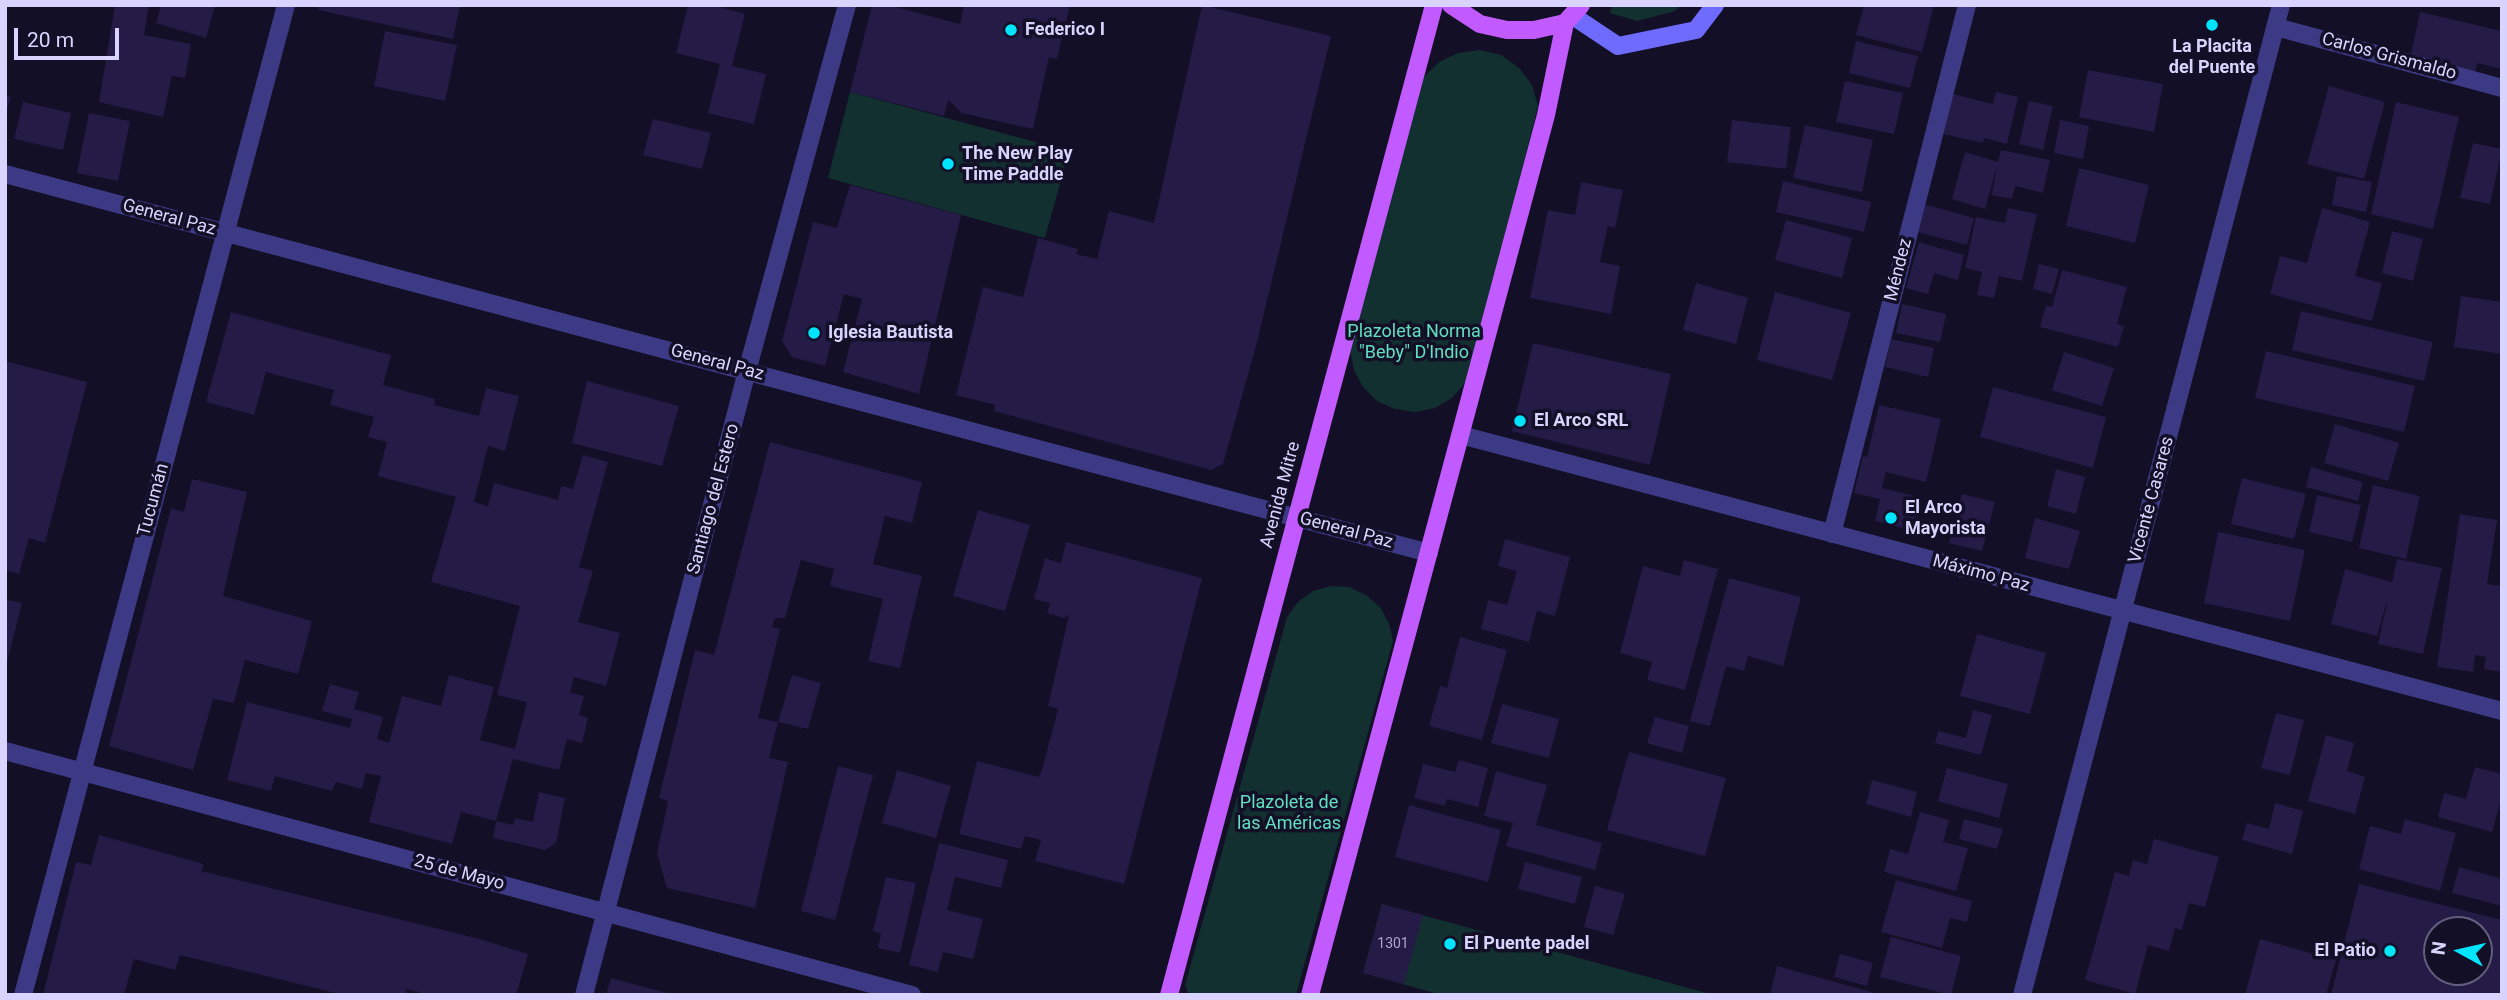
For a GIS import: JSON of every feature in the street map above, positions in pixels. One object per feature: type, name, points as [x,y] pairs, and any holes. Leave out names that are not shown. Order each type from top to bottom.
[{"type":"main road","name":"Avenida Mitre","points":[[1169,995],[1434,5]]},
{"type":"main road","points":[[1451,5],[1480,24],[1507,30],[1534,30],[1573,15]]},
{"type":"main road","points":[[1573,15],[1618,46],[1696,30],[1715,5]]},
{"type":"main road","points":[[1310,995],[1573,15]]},
{"type":"street","name":"Tucumán","points":[[23,995],[285,5]]},
{"type":"street","name":"Santiago del Estero","points":[[584,995],[747,371],[847,5]]},
{"type":"street","name":"Méndez","points":[[1832,534],[1967,5]]},
{"type":"street","name":"Vicente Casares","points":[[2022,995],[2281,5]]},
{"type":"street","name":"Carlos Grismaldo","points":[[2276,27],[2502,88]]},
{"type":"street","name":"General Paz","points":[[5,174],[1429,554]]},
{"type":"street","name":"Máximo Paz","points":[[1461,435],[2502,711]]},
{"type":"street","name":"25 de Mayo","points":[[5,751],[912,995]]},
{"type":"green space","points":[[1612,5],[1681,5],[1675,11],[1637,21],[1610,13]]},
{"type":"green space","name":"Plazoleta Norma \"Beby\" D'Indio","points":[[1480,50],[1501,55],[1519,68],[1532,85],[1538,106],[1474,363],[1465,383],[1452,398],[1435,408],[1415,412],[1395,409],[1377,401],[1363,387],[1354,370],[1350,350],[1352,330],[1424,77],[1439,62],[1458,53]]},
{"type":"green space","name":"The New Play Time Paddle","points":[[850,92],[1069,151],[1045,238],[828,178]]},
{"type":"green space","name":"Plazoleta de las Américas","points":[[1331,586],[1349,587],[1366,595],[1380,607],[1389,623],[1393,641],[1296,995],[1189,995],[1185,985],[1287,617],[1298,602],[1313,591]]},
{"type":"green space","name":"El Puente padel","points":[[1382,904],[1714,995],[1442,995],[1363,973]]},
{"type":"building","points":[[115,5],[149,5],[144,35],[191,44],[185,78],[172,76],[163,117],[99,102]]},
{"type":"building","points":[[161,5],[215,5],[206,38],[156,23]]},
{"type":"building","points":[[319,5],[460,5],[453,39],[318,10]]},
{"type":"building","points":[[688,5],[712,5],[745,14],[732,66],[766,74],[754,124],[708,113],[720,64],[676,53]]},
{"type":"building","points":[[872,5],[888,5],[960,24],[964,5],[1070,5],[1057,59],[1049,57],[1033,129],[962,113],[948,100],[944,116],[850,92]]},
{"type":"building","points":[[1202,5],[1331,36],[1256,346],[1223,464],[1211,470],[994,411],[995,405],[956,395],[983,287],[1023,297],[1038,238],[1078,249],[1076,254],[1097,259],[1109,211],[1154,223]]},
{"type":"building","points":[[1864,5],[1934,5],[1922,52],[1856,35]]},
{"type":"building","points":[[2420,12],[2502,31],[2502,69],[2477,63],[2475,73],[2410,58]]},
{"type":"building","points":[[385,31],[457,45],[445,101],[374,86]]},
{"type":"building","points":[[1856,41],[1918,56],[1910,88],[1849,73]]},
{"type":"building","points":[[2088,70],[2163,84],[2154,132],[2079,117]]},
{"type":"building","points":[[1845,81],[1903,93],[1894,134],[1836,122]]},
{"type":"building","points":[[2329,86],[2385,102],[2364,179],[2307,164]]},
{"type":"building","points":[[1996,92],[2018,97],[2007,144],[1984,138],[1983,143],[1939,133],[1949,93],[1993,104]]},
{"type":"building","points":[[5,95],[11,97],[6,112],[5,112]]},
{"type":"building","points":[[2029,101],[2053,106],[2043,150],[2019,144]]},
{"type":"building","points":[[23,102],[71,113],[63,150],[14,139]]},
{"type":"building","points":[[2396,102],[2459,117],[2433,229],[2371,214]]},
{"type":"building","points":[[89,113],[130,121],[118,181],[77,173]]},
{"type":"building","points":[[653,119],[711,133],[702,169],[643,155]]},
{"type":"building","points":[[1732,120],[1791,127],[1786,169],[1727,162]]},
{"type":"building","points":[[2060,120],[2089,126],[2083,159],[2054,153]]},
{"type":"building","points":[[1805,125],[1873,140],[1862,192],[1793,178]]},
{"type":"building","points":[[2473,143],[2502,149],[2490,204],[2460,198]]},
{"type":"building","points":[[2001,150],[2050,160],[2043,193],[2015,186],[2012,199],[1992,195],[1997,166],[1985,209],[1952,199],[1965,152],[1998,162]]},
{"type":"building","points":[[2079,168],[2149,185],[2135,243],[2066,226]]},
{"type":"building","points":[[2337,176],[2372,182],[2366,212],[2332,205]]},
{"type":"building","points":[[1783,181],[1871,202],[1864,232],[1776,212]]},
{"type":"building","points":[[1581,182],[1623,190],[1615,228],[1608,226],[1600,262],[1620,266],[1611,314],[1530,298],[1548,210],[1575,215]]},
{"type":"building","points":[[850,185],[961,215],[919,394],[843,372],[862,299],[844,294],[825,366],[792,357],[782,341],[813,222],[837,228]]},
{"type":"building","points":[[1924,204],[1974,218],[1967,245],[1917,232]]},
{"type":"building","points":[[2008,208],[2037,214],[2022,281],[1999,276],[1994,298],[1977,295],[1982,272],[1965,268],[1976,217],[2005,223]]},
{"type":"building","points":[[2322,208],[2370,222],[2355,276],[2382,283],[2372,321],[2270,294],[2280,256],[2307,263]]},
{"type":"building","points":[[1786,220],[1852,238],[1842,278],[1775,260]]},
{"type":"building","points":[[2392,231],[2423,239],[2413,281],[2382,273]]},
{"type":"building","points":[[1919,242],[1964,255],[1958,280],[1934,273],[1928,294],[1906,288]]},
{"type":"building","points":[[2039,264],[2059,269],[2052,294],[2033,289]]},
{"type":"building","points":[[2062,270],[2127,287],[2117,324],[2124,326],[2118,347],[2040,327],[2046,305],[2052,307]]},
{"type":"building","points":[[1696,283],[1748,298],[1736,344],[1683,330]]},
{"type":"building","points":[[1775,292],[1851,313],[1832,380],[1757,360]]},
{"type":"building","points":[[2461,296],[2502,302],[2502,354],[2454,347]]},
{"type":"building","points":[[1902,304],[1946,314],[1940,342],[1896,333]]},
{"type":"building","points":[[2301,311],[2433,342],[2424,381],[2292,350]]},
{"type":"building","points":[[231,312],[391,355],[383,385],[435,399],[434,405],[479,416],[486,388],[519,396],[505,451],[488,446],[474,502],[488,506],[494,483],[558,500],[561,486],[573,489],[583,455],[608,462],[579,567],[593,571],[578,622],[620,633],[606,686],[574,677],[570,693],[584,696],[579,715],[588,718],[582,743],[567,739],[559,770],[513,759],[496,821],[461,812],[452,844],[369,822],[381,776],[366,773],[362,789],[336,782],[332,791],[275,776],[271,791],[227,780],[247,702],[350,728],[352,719],[322,711],[330,684],[359,692],[354,709],[383,717],[377,739],[389,743],[402,696],[441,706],[449,675],[494,687],[480,740],[515,749],[527,702],[497,695],[520,606],[431,582],[456,497],[378,476],[387,442],[368,437],[374,417],[330,405],[334,390],[266,372],[254,415],[206,402]]},
{"type":"building","points":[[1891,339],[1934,348],[1928,377],[1885,367]]},
{"type":"building","points":[[1533,343],[1671,374],[1650,465],[1512,431]]},
{"type":"building","points":[[2266,351],[2415,386],[2404,432],[2255,398]]},
{"type":"building","points":[[2064,352],[2114,368],[2102,406],[2052,390]]},
{"type":"building","points":[[5,361],[87,382],[45,543],[29,538],[19,574],[5,570]]},
{"type":"building","points":[[587,381],[679,406],[662,466],[572,443]]},
{"type":"building","points":[[1993,387],[2106,417],[2093,468],[1980,437]]},
{"type":"building","points":[[1879,405],[1941,419],[1926,482],[1886,472],[1882,488],[1922,498],[1914,531],[1875,521],[1880,499],[1854,493],[1863,456],[1867,457]]},
{"type":"building","points":[[2335,424],[2399,443],[2388,481],[2324,463]]},
{"type":"building","points":[[770,442],[922,482],[912,523],[885,516],[873,564],[922,576],[900,668],[868,661],[883,599],[830,586],[834,569],[801,560],[785,618],[775,618],[772,627],[780,629],[758,718],[778,722],[769,758],[788,762],[755,908],[667,888],[657,853],[668,801],[659,798],[695,650],[714,655]]},
{"type":"building","points":[[2311,467],[2363,482],[2358,501],[2306,487]]},
{"type":"building","points":[[2056,469],[2085,477],[2076,514],[2047,506]]},
{"type":"building","points":[[2242,478],[2306,494],[2294,539],[2231,524]]},
{"type":"building","points":[[192,479],[247,492],[223,596],[312,621],[298,674],[245,660],[234,703],[213,699],[193,770],[109,746],[171,508],[184,512]]},
{"type":"building","points":[[2373,485],[2420,496],[2406,559],[2359,548]]},
{"type":"building","points":[[1962,494],[1995,502],[1982,551],[1949,543]]},
{"type":"building","points":[[2317,495],[2361,505],[2352,542],[2309,532]]},
{"type":"building","points":[[978,510],[1030,525],[1005,611],[953,596]]},
{"type":"building","points":[[2460,514],[2497,520],[2487,584],[2502,586],[2502,672],[2484,669],[2486,657],[2475,655],[2473,672],[2437,667]]},
{"type":"building","points":[[2035,518],[2080,531],[2069,569],[2025,558]]},
{"type":"building","points":[[2218,532],[2305,550],[2290,621],[2204,603]]},
{"type":"building","points":[[1505,539],[1570,557],[1555,616],[1537,611],[1529,642],[1481,629],[1488,600],[1507,605],[1517,571],[1498,566]]},
{"type":"building","points":[[1066,542],[1202,578],[1124,884],[1035,861],[1041,840],[1025,836],[1021,849],[959,834],[977,761],[1039,777],[1042,770],[1058,709],[1048,706],[1069,615],[1064,618],[1047,613],[1050,603],[1034,599],[1045,558],[1061,563]]},
{"type":"building","points":[[2397,559],[2442,568],[2423,654],[2378,644],[2389,594],[2377,636],[2331,624],[2345,569],[2392,582]]},
{"type":"building","points":[[1684,560],[1718,569],[1685,690],[1647,680],[1652,662],[1620,653],[1643,566],[1680,576]]},
{"type":"building","points":[[1729,578],[1801,597],[1783,666],[1748,656],[1744,671],[1726,666],[1710,726],[1690,721]]},
{"type":"building","points":[[5,599],[22,603],[6,666],[5,666]]},
{"type":"building","points":[[1977,634],[2046,653],[2030,714],[1960,696]]},
{"type":"building","points":[[1460,637],[1507,650],[1482,740],[1429,726],[1440,686],[1447,688]]},
{"type":"building","points":[[792,675],[821,683],[808,729],[778,722]]},
{"type":"building","points":[[1502,704],[1559,719],[1549,758],[1491,743]]},
{"type":"building","points":[[1973,710],[1992,715],[1981,755],[1935,743],[1938,731],[1966,738]]},
{"type":"building","points":[[2276,713],[2304,720],[2290,775],[2261,768]]},
{"type":"building","points":[[1655,717],[1689,726],[1682,753],[1647,743]]},
{"type":"building","points":[[2326,735],[2354,743],[2347,771],[2365,777],[2355,814],[2308,801]]},
{"type":"building","points":[[1629,752],[1726,778],[1705,856],[1607,830]]},
{"type":"building","points":[[1459,760],[1488,768],[1478,807],[1447,799],[1445,806],[1414,798],[1423,764],[1455,772]]},
{"type":"building","points":[[838,766],[873,775],[835,920],[801,911]]},
{"type":"building","points":[[2475,767],[2502,774],[2502,796],[2492,832],[2438,817],[2444,793],[2466,799]]},
{"type":"building","points":[[1947,768],[2008,784],[1999,818],[1938,801]]},
{"type":"building","points":[[897,770],[951,786],[936,838],[882,823]]},
{"type":"building","points":[[1496,771],[1547,785],[1536,825],[1602,843],[1595,870],[1506,846],[1513,823],[1484,816]]},
{"type":"building","points":[[1872,780],[1917,792],[1911,817],[1866,804]]},
{"type":"building","points":[[539,792],[565,798],[556,843],[545,850],[493,838],[496,821],[513,825],[515,818],[533,822]]},
{"type":"building","points":[[2275,803],[2303,811],[2292,854],[2242,840],[2247,823],[2269,829]]},
{"type":"building","points":[[1409,805],[1501,830],[1488,882],[1395,857]]},
{"type":"building","points":[[1920,812],[1949,820],[1943,842],[1968,848],[1956,891],[1884,872],[1890,849],[1908,854]]},
{"type":"building","points":[[1964,819],[2003,829],[1997,849],[1959,839]]},
{"type":"building","points":[[2405,819],[2456,833],[2440,891],[2359,869],[2370,826],[2401,834]]},
{"type":"building","points":[[99,835],[204,864],[201,871],[476,938],[528,954],[516,995],[429,995],[407,989],[405,995],[344,995],[180,955],[175,970],[134,959],[124,995],[43,995],[76,862],[91,865]]},
{"type":"building","points":[[2154,839],[2219,857],[2205,907],[2189,903],[2182,930],[2175,928],[2169,951],[2148,945],[2135,994],[2085,980],[2115,872],[2129,876],[2133,860],[2147,864]]},
{"type":"building","points":[[939,843],[1008,860],[1001,888],[955,877],[947,910],[983,919],[973,959],[943,952],[938,972],[909,965]]},
{"type":"building","points":[[1525,862],[1582,877],[1575,904],[1518,889]]},
{"type":"building","points":[[2459,867],[2502,879],[2502,906],[2452,893]]},
{"type":"building","points":[[886,877],[916,883],[900,953],[878,948],[881,934],[873,931]]},
{"type":"building","points":[[1896,880],[1972,901],[1967,922],[1950,918],[1942,948],[1881,932]]},
{"type":"building","name":"El Patio","points":[[2359,884],[2486,916],[2423,916],[2423,986],[2493,986],[2493,918],[2502,920],[2502,995],[2331,995]]},
{"type":"building","points":[[1595,886],[1625,894],[1613,935],[1584,927]]},
{"type":"building","points":[[1382,904],[1423,915],[1404,984],[1363,973]]},
{"type":"building","points":[[1891,937],[1961,956],[1951,995],[1880,977]]},
{"type":"building","points":[[2260,939],[2336,960],[2326,995],[2245,995]]},
{"type":"building","points":[[1840,954],[1873,963],[1867,986],[1834,977]]},
{"type":"building","points":[[1777,966],[1878,994],[1878,995],[1770,995]]},
{"type":"building","points":[[611,978],[671,994],[671,995],[606,995]]},
{"type":"place","name":"La Placita del Puente","points":[[2212,25]]},
{"type":"place","name":"Federico I","points":[[1011,30]]},
{"type":"place","name":"The New Play Time Paddle","points":[[948,164]]},
{"type":"place","name":"Iglesia Bautista","points":[[814,333]]},
{"type":"place","name":"El Arco SRL","points":[[1520,421]]},
{"type":"place","name":"El Arco Mayorista","points":[[1891,518]]},
{"type":"place","name":"El Puente padel","points":[[1450,944]]},
{"type":"place","name":"El Patio","points":[[2390,951]]}]
